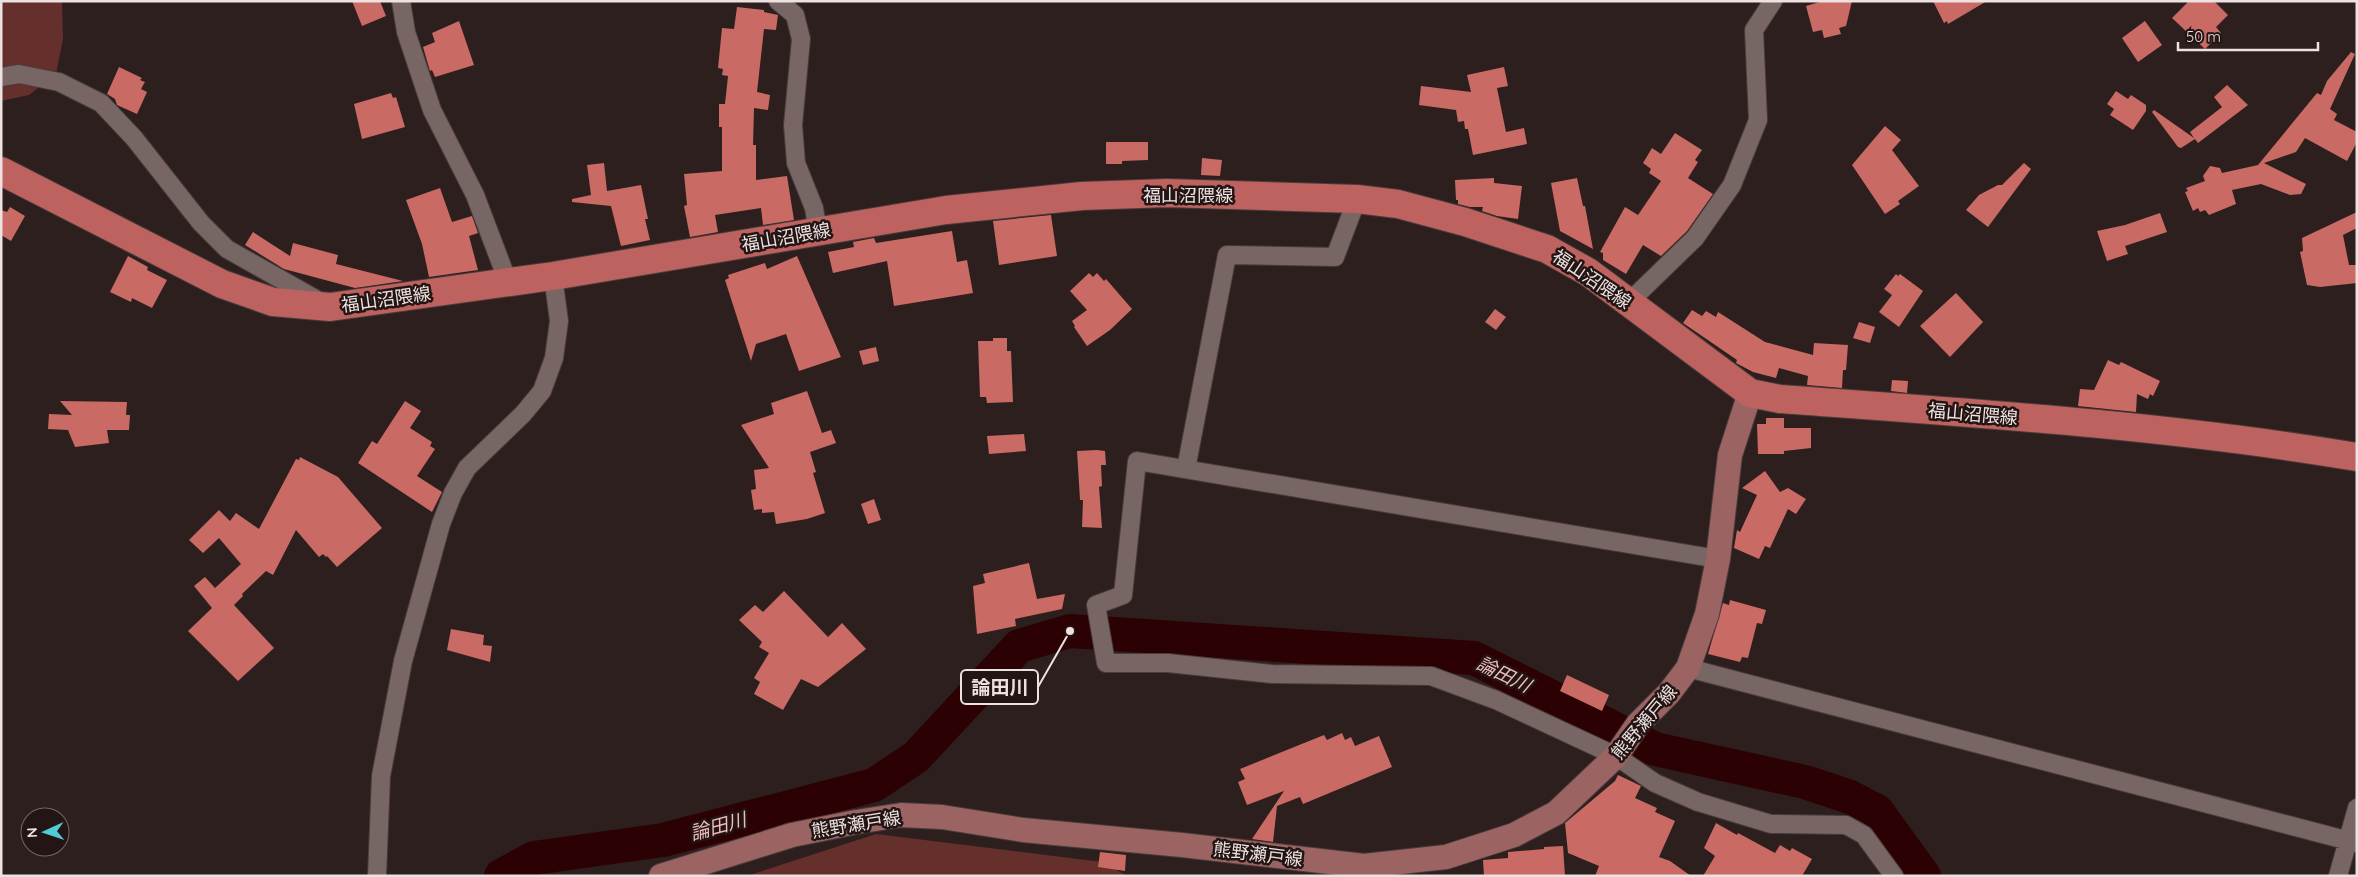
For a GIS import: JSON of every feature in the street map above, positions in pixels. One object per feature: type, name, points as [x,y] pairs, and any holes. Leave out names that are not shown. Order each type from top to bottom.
[{"type":"main road","name":"福山沼隈線","points":[[1,171],[222,284],[273,302],[330,307],[553,276],[946,210],[1082,196],[1167,193],[1357,199],[1398,204],[1456,219],[1547,249],[1588,272],[1750,393],[1780,399],[2166,429],[2357,457]]},
{"type":"main road","name":"熊野瀬戸線","points":[[660,876],[792,835],[901,815],[942,817],[1023,830],[1182,845],[1360,871],[1446,857],[1514,835],[1556,813],[1616,756],[1638,724],[1669,694],[1688,668],[1707,614],[1718,559],[1730,455],[1750,393]]},
{"type":"street","points":[[401,1],[406,32],[432,110],[475,196],[508,282]]},
{"type":"street","points":[[778,1],[795,15],[801,40],[793,125],[796,163],[814,208],[818,232]]},
{"type":"street","points":[[1628,303],[1695,238],[1732,185],[1758,120],[1754,30],[1773,1]]},
{"type":"street","points":[[1,77],[19,74],[60,82],[101,103],[134,138],[201,223],[227,249],[330,307]]},
{"type":"street","points":[[1186,469],[1228,255],[1334,256],[1357,199]]},
{"type":"street","points":[[377,876],[381,776],[403,661],[442,524],[453,493],[467,468],[523,414],[542,390],[554,358],[559,321],[553,276]]},
{"type":"street","points":[[1718,559],[1137,461],[1123,595],[1096,605],[1106,663],[1168,663],[1272,674],[1431,676],[1496,700],[1616,756],[1663,787],[1698,802],[1771,824],[1846,825],[1864,835],[1894,876]]},
{"type":"street","points":[[1688,668],[2353,842]]},
{"type":"street","points":[[2338,876],[2353,842],[2357,808]]},
{"type":"shaded area","points":[[1,1],[62,1],[63,39],[56,74],[29,95],[1,101]]},
{"type":"shaded area","points":[[876,834],[1102,862],[1127,876],[747,876]]},
{"type":"building","points":[[352,1],[380,1],[386,16],[362,26]]},
{"type":"building","points":[[1823,1],[1852,1],[1846,26],[1839,28],[1841,34],[1824,38],[1822,30],[1813,32],[1806,6]]},
{"type":"building","points":[[1933,1],[1987,1],[1948,24],[1947,21],[1944,23]]},
{"type":"building","points":[[2189,1],[2214,1],[2228,15],[2216,27],[2221,33],[2205,49],[2172,18]]},
{"type":"building","points":[[737,7],[764,10],[764,12],[778,15],[776,30],[764,29],[757,92],[770,95],[768,110],[754,108],[753,145],[756,145],[756,180],[787,176],[794,220],[763,225],[761,208],[715,215],[718,232],[690,237],[684,206],[687,205],[684,174],[722,171],[722,127],[719,127],[719,104],[725,104],[728,76],[722,75],[723,69],[718,68],[722,28],[734,29]]},
{"type":"building","points":[[459,21],[474,65],[435,77],[432,70],[430,71],[423,47],[435,42],[432,33]]},
{"type":"building","points":[[2145,21],[2162,45],[2138,62],[2122,38]]},
{"type":"building","points":[[2351,52],[2355,54],[2330,109],[2337,114],[2334,120],[2357,132],[2357,142],[2347,161],[2305,138],[2296,152],[2264,163],[2306,184],[2301,194],[2290,195],[2261,184],[2232,190],[2236,204],[2209,215],[2205,210],[2200,212],[2198,208],[2193,211],[2185,192],[2188,191],[2186,188],[2205,181],[2203,176],[2210,166],[2220,168],[2222,173],[2258,165],[2317,93],[2321,95],[2327,81]]},
{"type":"building","points":[[119,67],[142,78],[140,80],[145,82],[141,89],[147,92],[137,114],[117,105],[115,99],[107,94]]},
{"type":"building","points":[[1504,67],[1508,86],[1497,88],[1506,132],[1524,128],[1527,144],[1473,155],[1468,129],[1465,129],[1464,121],[1458,122],[1456,110],[1419,105],[1421,86],[1471,92],[1467,75]]},
{"type":"building","points":[[2227,85],[2248,105],[2198,143],[2195,139],[2181,148],[2178,147],[2152,112],[2154,110],[2194,138],[2190,132],[2222,107],[2214,97]]},
{"type":"building","points":[[2116,91],[2128,99],[2131,95],[2146,105],[2146,111],[2133,130],[2110,115],[2114,109],[2107,104]]},
{"type":"building","points":[[391,93],[393,98],[396,97],[405,127],[362,139],[354,104]]},
{"type":"building","points":[[1885,126],[1901,140],[1892,150],[1919,186],[1898,201],[1900,204],[1885,214],[1852,165]]},
{"type":"building","points":[[1675,133],[1702,150],[1695,160],[1698,162],[1688,178],[1713,194],[1687,231],[1661,256],[1643,245],[1626,274],[1603,260],[1603,253],[1600,252],[1625,207],[1638,215],[1661,181],[1649,173],[1651,169],[1643,163],[1652,148],[1661,154]]},
{"type":"building","points":[[1106,142],[1148,142],[1148,160],[1122,161],[1122,164],[1106,164]]},
{"type":"building","points":[[1202,158],[1222,160],[1220,176],[1201,175]]},
{"type":"building","points":[[604,163],[607,191],[641,185],[648,219],[645,219],[650,240],[621,246],[611,206],[572,202],[572,199],[591,195],[587,165]]},
{"type":"building","points":[[2024,163],[2031,169],[1988,227],[1966,210],[1979,195],[1998,185],[2002,185]]},
{"type":"building","points":[[1494,178],[1494,183],[1522,186],[1518,219],[1497,216],[1482,211],[1483,207],[1470,207],[1458,204],[1455,180]]},
{"type":"building","points":[[1577,178],[1583,206],[1585,206],[1593,249],[1560,231],[1551,183]]},
{"type":"building","points":[[440,188],[452,222],[472,216],[478,233],[469,236],[478,270],[429,277],[422,244],[406,200]]},
{"type":"building","points":[[10,207],[25,216],[11,241],[1,235],[1,210],[7,212]]},
{"type":"building","points":[[2357,212],[2357,228],[2343,235],[2349,265],[2357,265],[2357,283],[2320,287],[2307,285],[2300,252],[2303,251],[2302,238]]},
{"type":"building","points":[[2160,213],[2167,232],[2125,246],[2128,254],[2107,261],[2097,231],[2125,225]]},
{"type":"building","points":[[1051,215],[1057,256],[999,265],[993,221]]},
{"type":"building","points":[[952,231],[957,262],[967,260],[973,293],[894,306],[887,261],[833,273],[828,252],[854,247],[853,242],[874,238],[876,243]]},
{"type":"building","points":[[253,232],[290,256],[293,243],[338,255],[336,264],[403,281],[355,288],[284,269],[245,245]]},
{"type":"building","points":[[128,256],[148,267],[147,270],[167,280],[152,308],[132,298],[131,302],[110,292]]},
{"type":"building","points":[[797,256],[841,357],[799,371],[786,334],[756,344],[751,361],[725,280],[729,278],[728,275],[765,263],[767,269]]},
{"type":"building","points":[[1089,273],[1093,277],[1097,273],[1104,281],[1106,279],[1132,309],[1110,330],[1087,346],[1072,321],[1087,310],[1070,291]]},
{"type":"building","points":[[1896,274],[1898,276],[1900,274],[1923,291],[1899,327],[1879,312],[1892,295],[1884,289]]},
{"type":"building","points":[[1956,293],[1983,322],[1950,357],[1920,326]]},
{"type":"building","points":[[1495,309],[1506,317],[1496,330],[1485,322]]},
{"type":"building","points":[[1692,310],[1702,316],[1706,311],[1716,317],[1718,312],[1765,342],[1813,355],[1814,343],[1848,345],[1842,388],[1807,385],[1808,376],[1779,368],[1776,378],[1753,372],[1736,363],[1737,360],[1683,323]]},
{"type":"building","points":[[1859,322],[1875,327],[1870,343],[1853,338]]},
{"type":"building","points":[[993,338],[1007,338],[1007,351],[1011,351],[1013,402],[987,403],[986,397],[980,397],[978,341],[993,341]]},
{"type":"building","points":[[876,347],[879,361],[863,365],[859,351]]},
{"type":"building","points":[[2108,360],[2119,365],[2121,362],[2160,381],[2153,396],[2150,394],[2148,399],[2137,394],[2136,412],[2078,406],[2080,389],[2094,390]]},
{"type":"building","points":[[1892,380],[1908,381],[1907,393],[1891,391]]},
{"type":"building","points":[[807,391],[822,433],[831,430],[836,443],[810,452],[816,472],[813,473],[825,513],[807,519],[776,524],[774,512],[762,513],[762,509],[754,510],[751,490],[756,489],[754,470],[769,468],[741,425],[774,414],[771,403]]},
{"type":"building","points":[[60,401],[127,402],[126,415],[130,415],[129,430],[107,430],[109,443],[75,447],[68,430],[48,429],[49,414],[72,415]]},
{"type":"building","points":[[405,401],[421,411],[410,428],[432,442],[430,446],[435,449],[417,476],[442,492],[432,512],[358,463],[372,441],[377,444]]},
{"type":"building","points":[[1766,418],[1784,418],[1784,428],[1811,428],[1811,448],[1784,451],[1784,454],[1758,454],[1757,424],[1766,424]]},
{"type":"building","points":[[1024,434],[1026,451],[989,454],[987,436]]},
{"type":"building","points":[[1077,451],[1105,451],[1106,465],[1101,465],[1102,486],[1099,487],[1102,528],[1082,527],[1083,500],[1080,500]]},
{"type":"building","points":[[300,457],[338,477],[382,528],[337,567],[327,556],[323,554],[319,557],[296,530],[273,575],[266,571],[242,594],[243,596],[234,605],[274,648],[238,681],[188,631],[212,608],[194,586],[205,577],[215,588],[241,564],[219,538],[203,553],[189,540],[219,510],[230,521],[236,513],[259,529],[296,459],[299,460]]},
{"type":"building","points":[[1765,471],[1780,492],[1788,488],[1806,499],[1796,514],[1788,509],[1770,548],[1765,546],[1759,559],[1734,548],[1737,530],[1740,532],[1757,495],[1742,488]]},
{"type":"building","points":[[874,499],[881,520],[868,524],[861,504]]},
{"type":"building","points":[[1029,563],[1037,599],[1065,594],[1062,609],[1015,619],[1016,626],[977,634],[973,586],[985,583],[983,574]]},
{"type":"building","points":[[784,591],[828,637],[842,623],[866,649],[818,687],[801,679],[783,710],[754,694],[760,682],[754,678],[769,653],[759,647],[762,642],[739,620],[755,605],[763,612]]},
{"type":"building","points":[[1730,600],[1766,610],[1762,624],[1757,623],[1748,658],[1742,657],[1740,662],[1708,654],[1723,603],[1729,605]]},
{"type":"building","points":[[451,629],[484,635],[483,645],[492,646],[490,662],[447,650]]},
{"type":"building","points":[[1567,675],[1609,695],[1602,711],[1560,691]]},
{"type":"building","points":[[1342,733],[1345,740],[1351,737],[1355,746],[1379,736],[1392,767],[1303,804],[1300,797],[1277,806],[1273,842],[1252,839],[1284,791],[1247,805],[1238,782],[1245,779],[1240,769],[1324,735],[1327,740]]},
{"type":"building","points":[[1618,775],[1641,786],[1635,798],[1657,808],[1655,812],[1675,821],[1659,857],[1670,861],[1691,876],[1595,876],[1599,866],[1568,853],[1565,823],[1615,781]]},
{"type":"building","points":[[1716,823],[1775,853],[1780,845],[1790,851],[1792,848],[1812,859],[1802,876],[1703,876],[1715,856],[1704,848]]},
{"type":"building","points":[[1563,846],[1565,876],[1484,876],[1483,860],[1508,858],[1508,852]]},
{"type":"building","points":[[1100,852],[1126,855],[1125,871],[1098,867]]},
{"type":"waterway","name":"論田川","points":[[501,876],[534,858],[663,840],[874,785],[916,757],[1019,646],[1070,631],[1474,658],[1655,749],[1805,782],[1850,797],[1877,811],[1924,876]]},
{"type":"place","name":"論田川","points":[[1070,631]]}]
